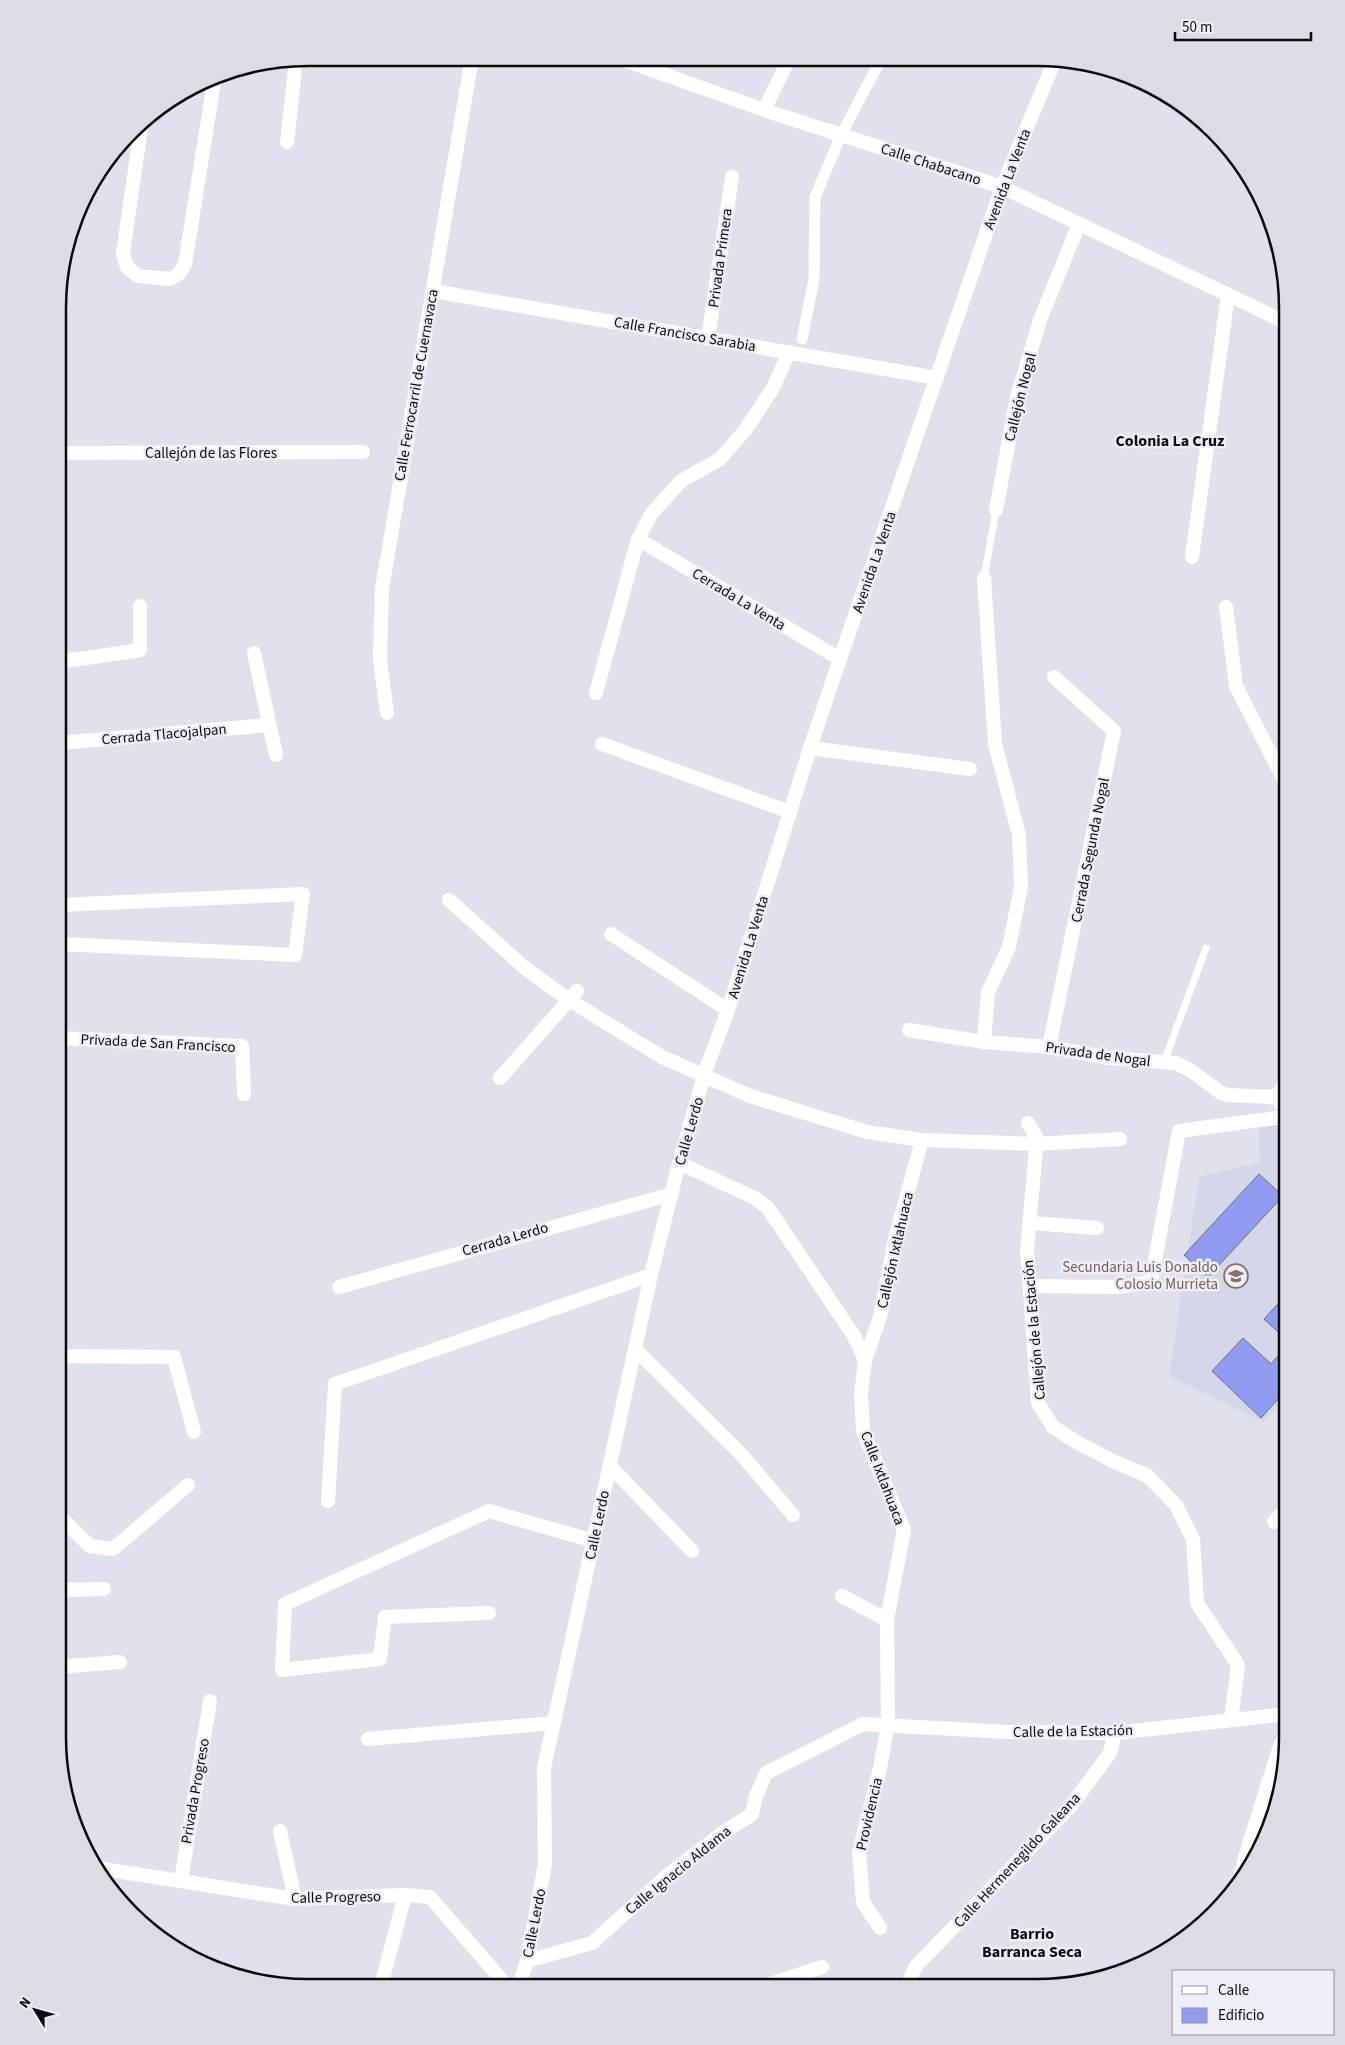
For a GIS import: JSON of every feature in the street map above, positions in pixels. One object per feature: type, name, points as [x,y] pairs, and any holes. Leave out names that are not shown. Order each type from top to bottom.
[{"type":"street","name":"Calle Ferrocarril de Cuernavaca","points":[[387,713],[380,659],[382,589],[471,66]]},
{"type":"street","name":"Calle Chabacano","points":[[640,66],[764,110],[1002,187],[1279,319]]},
{"type":"street","points":[[764,110],[786,66]]},
{"type":"street","points":[[802,339],[814,279],[815,197],[841,135],[877,66]]},
{"type":"street","points":[[287,142],[295,67]]},
{"type":"street","name":"Avenida La Venta","points":[[705,1073],[728,1010],[810,748],[936,378],[1002,187],[1052,67]]},
{"type":"street","points":[[140,134],[123,253],[126,267],[138,276],[170,279],[179,274],[185,264],[213,86]]},
{"type":"street","name":"Privada Primera","points":[[708,339],[732,178]]},
{"type":"street","name":"Callejón Nogal","points":[[996,510],[1016,397],[1040,320],[1079,224]]},
{"type":"street","name":"Calle Francisco Sarabia","points":[[433,290],[936,378]]},
{"type":"street","points":[[1192,557],[1228,295]]},
{"type":"street","points":[[596,693],[638,539],[652,513],[681,481],[720,459],[746,429],[773,388],[790,352]]},
{"type":"street","name":"Callejón de las Flores","points":[[66,453],[363,452]]},
{"type":"street","name":"Cerrada La Venta","points":[[638,539],[840,659]]},
{"type":"street","points":[[984,578],[995,744],[1019,834],[1021,887],[1009,946],[988,992],[984,1042]]},
{"type":"street","points":[[66,660],[140,650],[140,606]]},
{"type":"street","points":[[1226,607],[1236,686],[1279,770]]},
{"type":"street","points":[[254,653],[276,755]]},
{"type":"street","name":"Cerrada Segunda Nogal","points":[[1049,1047],[1114,731],[1054,677]]},
{"type":"street","name":"Cerrada Tlacojalpan","points":[[66,742],[270,725]]},
{"type":"street","points":[[602,744],[790,812]]},
{"type":"street","points":[[810,748],[970,768]]},
{"type":"street","points":[[66,904],[303,894],[295,955],[66,944]]},
{"type":"street","points":[[449,900],[525,968],[573,996],[662,1057],[705,1073],[750,1096],[867,1132],[922,1140],[1036,1144],[1120,1139]]},
{"type":"street","points":[[611,934],[728,1010]]},
{"type":"street","points":[[500,1078],[573,996]]},
{"type":"street","name":"Privada de Nogal","points":[[909,1030],[984,1042],[1049,1047],[1109,1058],[1184,1066],[1221,1093],[1271,1097],[1279,1102]]},
{"type":"street","name":"Privada de San Francisco","points":[[66,1038],[242,1046],[244,1094]]},
{"type":"street","name":"Calle Lerdo","points":[[522,1979],[545,1864],[544,1768],[651,1275],[679,1163],[705,1073]]},
{"type":"street","points":[[1030,1286],[1119,1288],[1151,1282],[1179,1131],[1279,1105]]},
{"type":"street","name":"Callejón de la Estación","points":[[1028,1123],[1037,1138],[1027,1250],[1038,1403],[1053,1427],[1114,1462],[1148,1476],[1176,1504],[1193,1539],[1197,1603],[1238,1665],[1231,1720]]},
{"type":"street","name":"Callejón Ixtlahuaca","points":[[865,1360],[880,1317],[895,1239],[922,1140]]},
{"type":"street","points":[[679,1163],[754,1198],[768,1208],[854,1336],[865,1360]]},
{"type":"street","name":"Cerrada Lerdo","points":[[339,1287],[672,1194]]},
{"type":"street","points":[[1030,1223],[1097,1228]]},
{"type":"street","points":[[328,1502],[335,1384],[651,1275]]},
{"type":"street","points":[[635,1349],[740,1453],[793,1515]]},
{"type":"street","points":[[66,1356],[174,1357],[194,1432]]},
{"type":"street","name":"Calle Ixtlahuaca","points":[[865,1360],[861,1394],[863,1431],[904,1530],[887,1620],[888,1724]]},
{"type":"street","points":[[610,1466],[692,1551]]},
{"type":"street","points":[[66,1523],[90,1546],[113,1549],[188,1486]]},
{"type":"street","points":[[489,1613],[385,1617],[380,1659],[282,1670],[285,1604],[489,1511],[594,1541]]},
{"type":"street","points":[[1274,1522],[1279,1517]]},
{"type":"street","points":[[66,1590],[104,1589]]},
{"type":"street","points":[[842,1596],[887,1620]]},
{"type":"street","points":[[66,1666],[120,1662]]},
{"type":"street","name":"Privada Progreso","points":[[181,1881],[210,1701]]},
{"type":"street","name":"Calle de la Estación","points":[[888,1724],[1008,1732],[1115,1733],[1279,1715]]},
{"type":"street","points":[[368,1739],[554,1723]]},
{"type":"street","name":"Calle Ignacio Aldama","points":[[527,1961],[592,1943],[669,1874],[720,1834],[752,1814],[756,1796],[766,1774],[863,1724],[888,1724]]},
{"type":"street","name":"Providencia","points":[[880,1928],[863,1902],[859,1852],[880,1768],[888,1724]]},
{"type":"street","name":"Calle Hermenegildo Galeana","points":[[912,1979],[916,1966],[1070,1807],[1110,1753],[1115,1733]]},
{"type":"street","points":[[1244,1861],[1278,1753]]},
{"type":"street","points":[[280,1832],[295,1899]]},
{"type":"street","name":"Calle Progreso","points":[[106,1869],[295,1899],[405,1895],[430,1897],[501,1979]]},
{"type":"street","points":[[383,1979],[405,1895]]},
{"type":"street","points":[[785,1979],[822,1967]]},
{"type":"lane","name":"Callejón Nogal","points":[[984,578],[996,510]]},
{"type":"lane","points":[[1164,1063],[1206,948]]},
{"type":"shaded area","name":"Secundaria Luis Donaldo Colosio Murrieta","points":[[1279,1120],[1279,1405],[1263,1422],[1169,1376],[1199,1177],[1260,1162],[1259,1123]]},
{"type":"building","points":[[1259,1174],[1279,1192],[1279,1200],[1208,1277],[1184,1255]]},
{"type":"building","points":[[1279,1303],[1279,1333],[1264,1319]]},
{"type":"building","points":[[1243,1338],[1271,1364],[1279,1355],[1279,1398],[1261,1418],[1212,1371]]},
{"type":"place","name":"Secundaria Luis Donaldo Colosio Murrieta","points":[[1236,1276]]},
{"type":"district","name":"Colonia La Cruz","points":[[1170,440]]},
{"type":"district","name":"Barrio Barranca Seca","points":[[1032,1942]]}]
